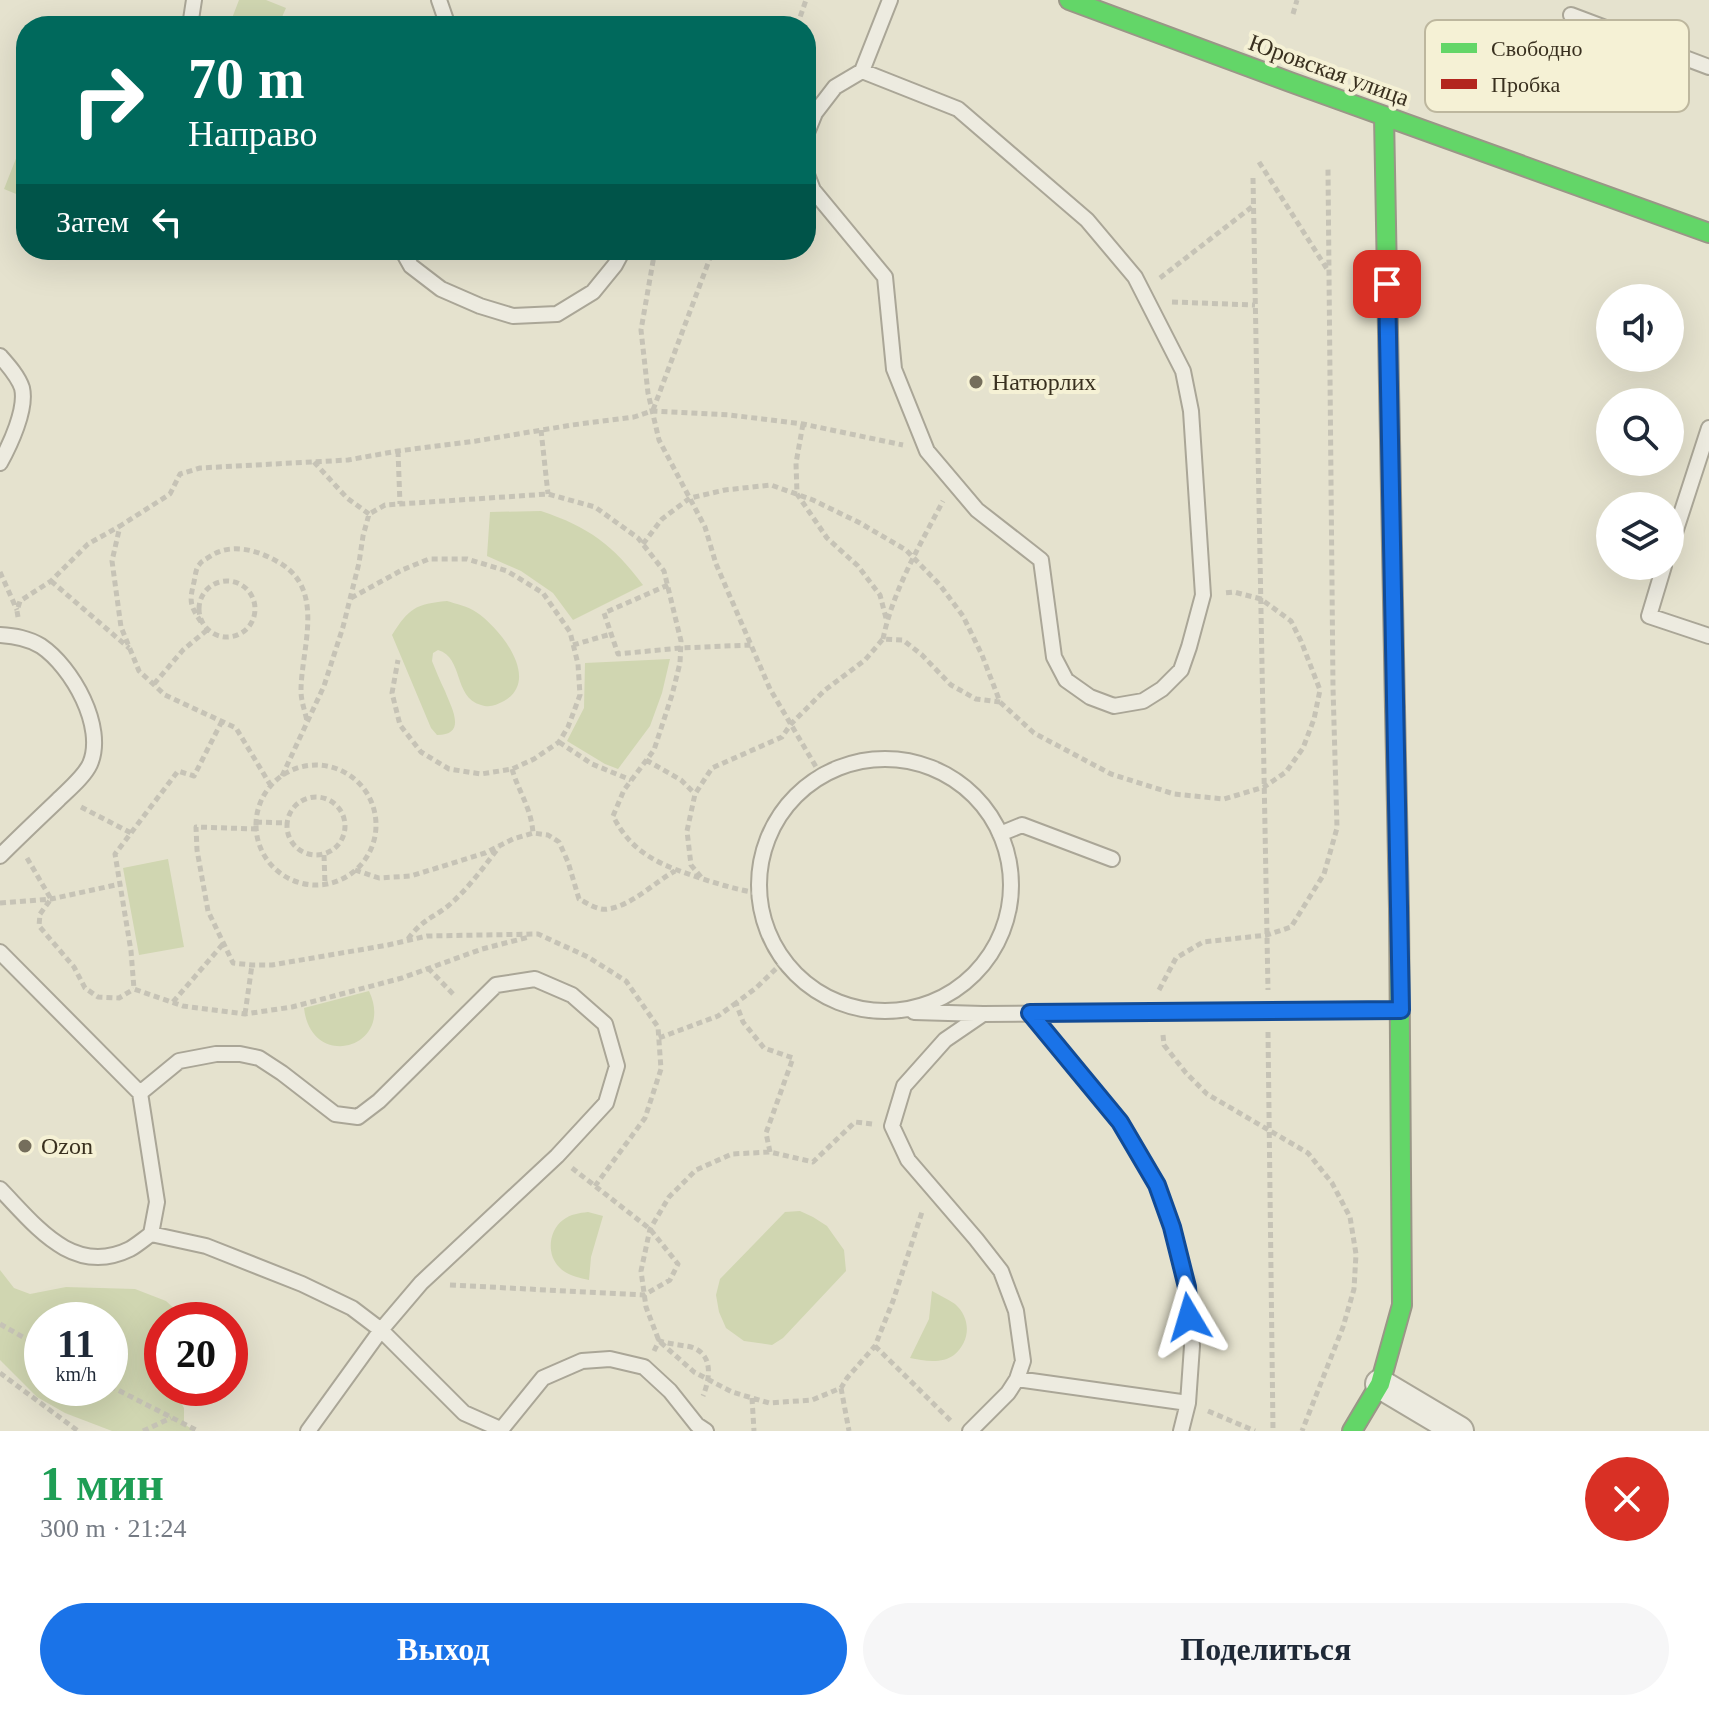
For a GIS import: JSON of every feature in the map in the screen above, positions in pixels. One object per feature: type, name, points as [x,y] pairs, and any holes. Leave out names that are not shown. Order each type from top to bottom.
[{"type":"street","name":"Юровская улица","points":[[1069,0],[1141,19],[1290,82],[1709,233]]},
{"type":"street","points":[[1352,1431],[1380,1384],[1402,1305],[1401,1010],[1384,116]]},
{"type":"street","points":[[1380,1384],[1459,1431]]},
{"type":"lane","points":[[816,112],[835,87],[862,71],[890,0]]},
{"type":"lane","points":[[1571,15],[1584,20]]},
{"type":"lane","points":[[1689,59],[1709,67]]},
{"type":"lane","points":[[816,194],[885,277],[894,369],[927,451],[977,510],[1041,560],[1054,657],[1066,680],[1090,697],[1114,706],[1143,701],[1162,689],[1181,670],[1203,595],[1191,411],[1183,371],[1135,277],[1087,220],[958,109],[862,71]]},
{"type":"lane","points":[[408,260],[441,289],[513,316],[557,314],[593,292],[618,260]]},
{"type":"lane","points":[[0,356],[13,370],[22,390],[18,422],[0,463]]},
{"type":"lane","points":[[1684,505],[1709,428]]},
{"type":"lane","points":[[1660,580],[1649,616],[1709,636]]},
{"type":"lane","points":[[0,635],[22,637],[42,647],[62,666],[76,683],[88,710],[95,744],[90,765],[82,775],[0,856]]},
{"type":"lane","points":[[902,1011],[949,995],[977,973],[1002,934],[1011,902],[1010,869],[1000,834],[982,805],[947,775],[911,762],[869,760],[843,764],[800,790],[782,811],[763,848],[758,893],[768,936],[783,962],[815,992],[852,1008],[902,1011],[983,1014],[1401,1010]]},
{"type":"lane","points":[[1000,834],[1022,825],[1112,859]]},
{"type":"lane","points":[[0,952],[140,1093],[157,1202],[151,1234],[130,1249],[101,1258],[69,1252],[47,1237],[0,1189]]},
{"type":"lane","points":[[140,1093],[179,1061],[216,1054],[240,1054],[259,1058],[335,1114],[358,1117],[379,1101],[496,985],[535,979],[572,995],[605,1024],[617,1066],[606,1103],[557,1156],[421,1283],[381,1330],[308,1431]]},
{"type":"lane","points":[[1030,1013],[1120,1122],[1157,1185],[1172,1227],[1187,1287],[1192,1346],[1188,1403],[1181,1431]]},
{"type":"lane","points":[[970,1431],[1008,1393],[1017,1379],[1023,1361],[1016,1311],[1001,1271],[908,1160],[892,1126],[904,1086],[945,1040],[983,1014]]},
{"type":"lane","points":[[151,1234],[206,1246],[302,1284],[352,1308],[381,1330],[464,1413],[500,1430],[543,1378],[582,1361],[610,1359],[644,1367],[706,1431]]},
{"type":"lane","points":[[1017,1379],[1188,1403]]},
{"type":"path","points":[[1293,14],[1297,0]]},
{"type":"path","points":[[1259,162],[1329,272]]},
{"type":"path","points":[[1302,1431],[1343,1327],[1354,1289],[1356,1254],[1350,1217],[1332,1183],[1308,1153],[1207,1094],[1186,1073],[1164,1045],[1157,994],[1176,958],[1203,942],[1267,935],[1291,927],[1324,874],[1337,828],[1328,169]]},
{"type":"path","points":[[1253,178],[1273,1431]]},
{"type":"path","points":[[1145,296],[1253,205]]},
{"type":"path","points":[[653,260],[641,330],[648,393],[659,440],[705,527],[716,564],[770,689],[822,777]]},
{"type":"path","points":[[652,411],[709,260]]},
{"type":"path","points":[[1145,296],[1255,305]]},
{"type":"path","points":[[17,611],[20,601],[51,581],[88,544],[170,494],[180,474],[200,468],[348,460],[634,417],[652,411],[730,415],[803,424],[927,451]]},
{"type":"path","points":[[803,424],[796,463],[797,494],[827,538],[858,566],[880,595],[887,622]]},
{"type":"path","points":[[541,430],[548,494]]},
{"type":"path","points":[[398,451],[400,504]]},
{"type":"path","points":[[313,462],[347,498],[369,514]]},
{"type":"path","points":[[703,879],[691,865],[687,831],[695,794],[712,768],[782,737],[825,690],[865,660],[883,639],[913,558],[953,481]]},
{"type":"path","points":[[282,776],[324,686],[350,598],[369,514],[385,505],[548,494],[595,507],[638,538],[664,571],[681,641],[680,663],[654,750],[624,790],[613,816],[620,830],[662,865],[725,887],[758,893]]},
{"type":"path","points":[[120,526],[112,561],[121,627],[139,671],[165,695],[236,728],[271,786]]},
{"type":"path","points":[[201,622],[199,601],[212,585],[222,581],[243,585],[255,602],[255,614],[250,626],[230,638],[218,637],[201,622],[191,606],[191,593],[198,565],[213,554],[230,549],[247,549],[271,557],[293,572],[304,593],[309,620],[301,694],[307,722]]},
{"type":"path","points":[[350,598],[429,559],[467,559],[507,571],[543,593],[570,632],[578,664],[580,695],[559,742],[534,759],[512,769],[481,774],[449,769],[421,752],[400,725],[392,693],[398,660]]},
{"type":"path","points":[[0,572],[17,611],[22,637]]},
{"type":"path","points":[[51,581],[130,649]]},
{"type":"path","points":[[668,585],[604,613],[618,654],[751,645]]},
{"type":"path","points":[[154,684],[183,650],[207,630]]},
{"type":"path","points":[[573,645],[611,634]]},
{"type":"path","points":[[883,639],[903,640],[951,685],[976,699],[1000,702]]},
{"type":"path","points":[[1320,690],[1333,688]]},
{"type":"path","points":[[134,989],[115,854],[178,771],[194,776],[222,721]]},
{"type":"path","points":[[559,742],[592,764],[631,780]]},
{"type":"path","points":[[646,760],[681,780],[695,794]]},
{"type":"path","points":[[298,767],[333,767],[363,787],[374,810],[375,836],[370,852],[360,866],[346,877],[330,884],[313,885],[296,881],[281,874],[261,849],[256,826],[261,802],[282,776],[298,767]]},
{"type":"path","points":[[512,769],[532,815],[533,833]]},
{"type":"path","points":[[309,797],[322,797],[333,802],[342,810],[346,822],[341,843],[324,855],[303,852],[293,845],[287,823],[290,811],[309,797]]},
{"type":"path","points":[[80,806],[131,833]]},
{"type":"path","points":[[287,823],[196,827],[208,911],[233,963],[272,965],[427,936],[538,934],[588,957],[626,981],[658,1027],[661,1069],[645,1118],[595,1186]]},
{"type":"path","points":[[355,870],[379,878],[411,876],[485,853],[533,833],[548,835],[559,842],[579,899],[607,910],[623,904],[676,870]]},
{"type":"path","points":[[408,940],[419,925],[447,906],[473,881],[500,846]]},
{"type":"path","points":[[28,848],[26,857],[51,899]]},
{"type":"path","points":[[324,855],[325,884]]},
{"type":"path","points":[[0,903],[51,899],[120,884]]},
{"type":"path","points":[[51,899],[40,914],[39,926],[74,967],[85,988],[98,997],[119,998],[134,989],[183,1006],[245,1014],[292,1007],[402,978],[482,949],[538,934]]},
{"type":"path","points":[[173,1002],[223,944]]},
{"type":"path","points":[[659,1038],[718,1016],[756,988],[783,962]]},
{"type":"path","points":[[245,1014],[252,965]]},
{"type":"path","points":[[428,968],[469,1011]]},
{"type":"path","points":[[736,1003],[743,1022],[764,1048],[793,1058],[766,1133],[770,1152]]},
{"type":"path","points":[[892,1126],[855,1122],[813,1162],[770,1152],[732,1154],[696,1170],[669,1197],[650,1229],[641,1271],[646,1307],[659,1341],[694,1372],[732,1392],[769,1403],[812,1400],[841,1388],[875,1346],[930,1186]]},
{"type":"path","points":[[421,1283],[644,1295],[670,1280],[678,1264],[650,1229],[557,1156]]},
{"type":"path","points":[[0,1324],[24,1338]]},
{"type":"path","points":[[644,1367],[659,1341]]},
{"type":"path","points":[[659,1341],[702,1352],[708,1363],[709,1380],[692,1419]]},
{"type":"path","points":[[875,1346],[962,1431]]},
{"type":"path","points":[[0,1373],[78,1431]]},
{"type":"path","points":[[841,1388],[849,1431]]},
{"type":"path","points":[[128,1395],[198,1431]]},
{"type":"path","points":[[752,1398],[754,1431]]},
{"type":"path","points":[[1188,1403],[1255,1431]]},
{"type":"path","points":[[143,1431],[172,1418]]},
{"type":"green space","points":[[239,0],[266,0],[286,8],[282,16],[233,16]]},
{"type":"green space","points":[[16,158],[16,194],[4,189]]},
{"type":"green space","points":[[541,511],[599,539],[643,585],[573,620],[553,593],[521,571],[487,556],[490,512]]},
{"type":"green space","points":[[447,601],[473,610],[495,629],[513,654],[519,680],[515,691],[504,701],[496,705],[481,705],[466,694],[446,654],[438,650],[433,653],[432,661],[455,719],[452,730],[437,735],[431,728],[392,635],[414,609]]},
{"type":"green space","points":[[670,659],[650,726],[618,769],[567,741],[584,708],[585,663]]},
{"type":"green space","points":[[168,859],[184,947],[139,955],[123,868]]},
{"type":"green space","points":[[369,991],[374,1011],[371,1027],[362,1038],[349,1045],[335,1046],[321,1040],[310,1028],[304,1008]]},
{"type":"green space","points":[[800,1211],[827,1226],[844,1250],[846,1271],[783,1338],[772,1345],[744,1341],[726,1328],[719,1312],[716,1295],[720,1279],[785,1212]]},
{"type":"green space","points":[[588,1212],[603,1216],[591,1257],[589,1280],[562,1270],[555,1262],[551,1249],[552,1236],[558,1224],[572,1215]]},
{"type":"green space","points":[[0,1270],[14,1288],[30,1294],[66,1287],[135,1289],[167,1302],[144,1302],[144,1406],[183,1406],[184,1424],[195,1431],[112,1431],[53,1406],[128,1406],[128,1302],[24,1302],[24,1384],[0,1360]]},
{"type":"green space","points":[[932,1291],[952,1302],[964,1316],[967,1330],[964,1343],[954,1355],[944,1360],[910,1358],[929,1319]]},
{"type":"traffic: fast","points":[[1069,0],[1709,233]]},
{"type":"traffic: fast","points":[[1384,116],[1395,709]]},
{"type":"traffic: fast","points":[[1352,1431],[1380,1384],[1402,1305],[1399,909]]},
{"type":"traffic: jam","points":[[1395,709],[1399,909]]},
{"type":"place","name":"Натюрлих","points":[[976,382]]},
{"type":"place","name":"Ozon","points":[[25,1146]]},
{"type":"route","points":[[1189,1317],[1187,1287],[1172,1227],[1157,1185],[1120,1122],[1030,1013],[1401,1010],[1387,284]]}]
